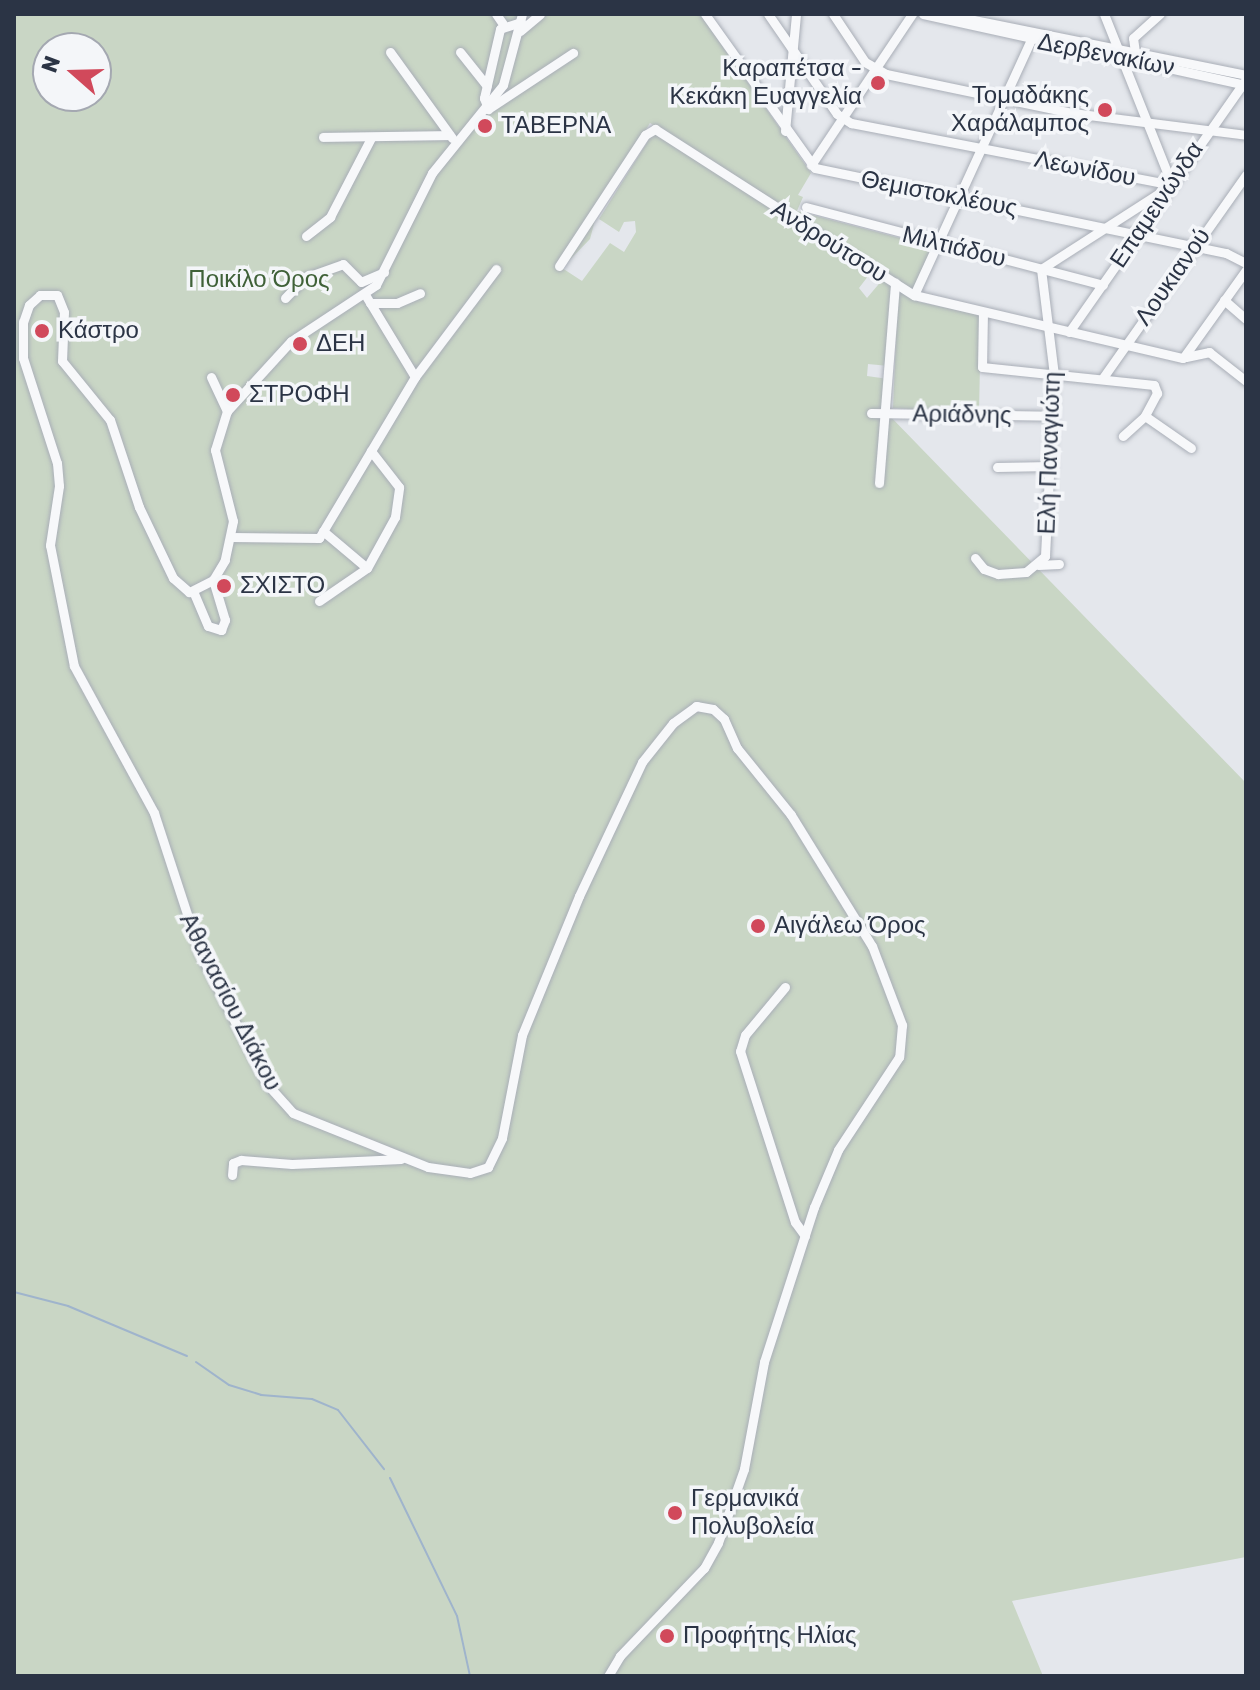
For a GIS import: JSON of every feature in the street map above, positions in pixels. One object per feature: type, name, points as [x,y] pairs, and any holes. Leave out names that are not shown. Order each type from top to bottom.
[{"type":"street","points":[[488,109],[487,86],[503,24],[496,14]]},
{"type":"street","points":[[503,24],[521,22],[540,14]]},
{"type":"street","points":[[705,14],[811,165],[912,14]]},
{"type":"street","points":[[768,14],[842,118]]},
{"type":"street","points":[[785,131],[796,14]]},
{"type":"street","points":[[833,14],[874,70],[1148,125],[1246,135]]},
{"type":"street","name":"Δερβενακίων","points":[[923,14],[1031,40],[1120,54],[1135,52],[1245,80]]},
{"type":"street","name":"Δερβενακίων","points":[[944,14],[1245,80]]},
{"type":"street","points":[[1041,269],[1172,185],[1104,14]]},
{"type":"street","points":[[1135,52],[1133,38],[1160,14]]},
{"type":"street","points":[[488,109],[503,85],[521,22]]},
{"type":"street","points":[[914,295],[1031,40]]},
{"type":"street","points":[[390,52],[452,138]]},
{"type":"street","points":[[460,52],[487,86]]},
{"type":"street","points":[[213,580],[225,620],[221,630],[208,626],[193,591],[213,580],[231,537],[232,505],[215,450],[227,411],[295,338],[368,299],[452,138],[488,109],[573,53]]},
{"type":"street","name":"Επαμεινώνδα","points":[[1069,332],[1245,80]]},
{"type":"street","name":"Λεωνίδου","points":[[842,118],[981,149],[1172,185]]},
{"type":"street","name":"Ανδρούτσου","points":[[559,266],[645,135],[655,129],[914,295],[1183,358],[1209,352],[1246,381]]},
{"type":"street","points":[[323,137],[452,138]]},
{"type":"street","points":[[306,236],[330,217],[371,138]]},
{"type":"street","name":"Θεμιστοκλέους","points":[[811,165],[1194,247],[1246,263]]},
{"type":"street","name":"Λουκιανού","points":[[1102,379],[1245,180]]},
{"type":"street","name":"Μιλτιάδου","points":[[806,207],[1103,285]]},
{"type":"street","points":[[285,298],[304,278],[343,264],[361,282],[384,272]]},
{"type":"street","points":[[231,537],[315,540],[415,377],[496,269]]},
{"type":"street","name":"Ελή Παναγιώτη","points":[[975,558],[984,569],[998,574],[1038,565],[1049,536],[1054,375],[1052,328],[1041,269]]},
{"type":"street","points":[[1183,358],[1246,270]]},
{"type":"street","points":[[879,483],[887,414],[895,283]]},
{"type":"street","points":[[368,299],[397,303],[420,293]]},
{"type":"street","name":"Αθανασίου Διάκου","points":[[193,591],[173,578],[139,507],[107,413],[62,361],[61,300],[40,295],[23,322],[23,358],[57,463],[59,486],[50,545],[74,666],[154,813],[199,951],[266,1083],[305,1120],[401,1159],[460,1173],[480,1172],[492,1162],[522,1035],[617,811],[642,762],[673,723],[690,708],[703,705],[724,719],[737,748],[791,815],[861,919],[902,1025],[896,1064],[838,1150],[805,1236],[764,1362],[744,1469],[718,1543],[704,1568],[620,1656],[608,1676]]},
{"type":"street","points":[[368,299],[415,377]]},
{"type":"street","points":[[1224,300],[1246,319]]},
{"type":"street","points":[[983,312],[982,367],[1157,388],[1145,416],[1123,436]]},
{"type":"street","points":[[211,377],[227,411]]},
{"type":"street","name":"Αριάδνης","points":[[871,413],[1053,416]]},
{"type":"street","points":[[1145,416],[1191,448]]},
{"type":"street","points":[[319,601],[367,568],[378,555],[401,498],[399,487],[371,451]]},
{"type":"street","points":[[997,467],[1051,466]]},
{"type":"street","points":[[323,531],[367,568]]},
{"type":"street","points":[[1038,565],[1059,564]]},
{"type":"street","points":[[785,987],[745,1035],[740,1051],[795,1222],[805,1236]]},
{"type":"street","points":[[232,1175],[233,1163],[241,1160],[292,1164],[401,1159]]},
{"type":"green space","name":"Ποικίλο Όρος","points":[[14,14],[700,14],[811,173],[798,195],[803,197],[797,211],[934,247],[912,291],[650,123],[599,205],[590,239],[562,268],[582,281],[610,243],[624,252],[636,232],[635,221],[624,222],[619,232],[599,219],[653,133],[872,271],[859,288],[867,298],[883,279],[891,285],[889,366],[868,364],[867,376],[888,379],[886,412],[1246,783],[1246,1557],[1012,1601],[1043,1676],[14,1676]]},
{"type":"green space","points":[[898,290],[919,302],[981,315],[979,413],[893,408]]},
{"type":"waterway","points":[[14,1292],[68,1306],[187,1356]]},
{"type":"waterway","points":[[196,1362],[229,1385],[261,1395],[312,1399],[338,1410],[384,1469]]},
{"type":"waterway","points":[[390,1478],[457,1616],[470,1676]]},
{"type":"place","name":"Καραπέτσα - Κεκάκη Ευαγγελία","points":[[878,83]]},
{"type":"place","name":"Τομαδάκης Χαράλαμπος","points":[[1105,110]]},
{"type":"place","name":"ΤΑΒΕΡΝΑ","points":[[485,126]]},
{"type":"place","name":"Κάστρο","points":[[42,331]]},
{"type":"place","name":"ΔΕΗ","points":[[300,344]]},
{"type":"place","name":"ΣΤΡΟΦΗ","points":[[233,395]]},
{"type":"place","name":"ΣΧΙΣΤΟ","points":[[224,586]]},
{"type":"place","name":"Αιγάλεω Όρος","points":[[758,926]]},
{"type":"place","name":"Γερμανικά Πολυβολεία","points":[[675,1513]]},
{"type":"place","name":"Προφήτης Ηλίας","points":[[667,1636]]}]
